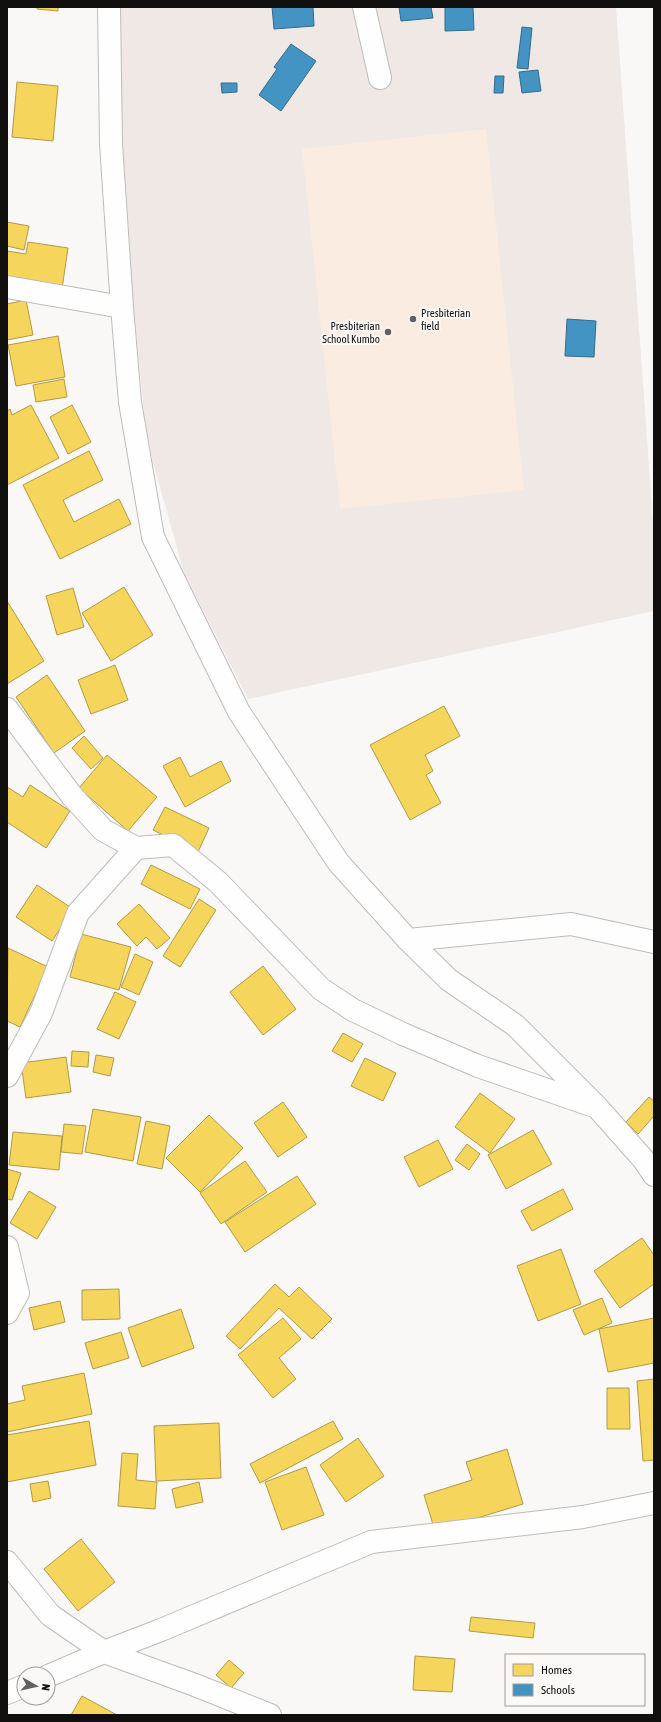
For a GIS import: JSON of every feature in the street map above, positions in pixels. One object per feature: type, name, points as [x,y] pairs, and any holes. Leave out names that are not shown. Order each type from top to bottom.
[{"type":"street","points":[[109,7],[111,144],[122,307],[130,402],[153,537],[239,712],[338,862],[408,940],[449,980],[516,1026],[597,1107],[644,1160],[654,1175]]},
{"type":"street","points":[[364,7],[380,78]]},
{"type":"street","points":[[7,287],[122,307]]},
{"type":"street","points":[[7,709],[72,796],[103,830],[136,848],[173,845],[218,882],[321,989],[353,1010],[403,1034],[478,1066],[597,1107]]},
{"type":"street","points":[[7,1076],[41,1013],[78,913],[136,848]]},
{"type":"street","points":[[408,940],[570,924],[654,942]]},
{"type":"street","points":[[7,1247],[18,1293],[7,1313]]},
{"type":"street","points":[[56,1673],[371,1542],[582,1517],[654,1503]]},
{"type":"street","points":[[7,1562],[50,1616],[104,1652],[195,1685],[270,1715]]},
{"type":"shaded area","name":"Presbiterian School Kumbo","points":[[118,7],[616,7],[654,536],[654,611],[248,699],[184,573],[147,441],[125,224]]},
{"type":"shaded area","name":"Presbiterian field","points":[[486,129],[524,490],[340,509],[302,149]]},
{"type":"building: Homes","points":[[37,7],[58,7],[58,11],[37,9]]},
{"type":"building: Homes","points":[[17,82],[58,86],[53,141],[12,137]]},
{"type":"building: Homes","points":[[7,222],[29,226],[24,250],[7,246]]},
{"type":"building: Homes","points":[[28,242],[68,248],[62,289],[7,281],[7,251],[26,254]]},
{"type":"building: Homes","points":[[26,300],[33,335],[7,340],[7,304]]},
{"type":"building: Homes","points":[[58,336],[65,377],[16,386],[8,345]]},
{"type":"building: Homes","points":[[64,379],[67,397],[36,402],[33,385]]},
{"type":"building: Homes","points":[[31,405],[59,458],[7,485],[7,411],[10,409],[12,415]]},
{"type":"building: Homes","points":[[72,405],[91,442],[68,454],[50,417]]},
{"type":"building: Homes","points":[[89,451],[103,480],[63,500],[74,522],[119,499],[131,524],[60,559],[23,485]]},
{"type":"building: Homes","points":[[124,587],[153,635],[111,661],[82,613]]},
{"type":"building: Homes","points":[[73,588],[84,627],[57,635],[46,596]]},
{"type":"building: Homes","points":[[7,601],[44,661],[7,684]]},
{"type":"building: Homes","points":[[115,665],[128,700],[91,714],[78,680]]},
{"type":"building: Homes","points":[[47,675],[85,731],[54,753],[16,697]]},
{"type":"building: Homes","points":[[444,706],[460,736],[425,755],[433,771],[426,775],[441,803],[410,820],[370,745]]},
{"type":"building: Homes","points":[[84,736],[103,758],[91,769],[72,748]]},
{"type":"building: Homes","points":[[107,755],[157,797],[128,831],[79,788]]},
{"type":"building: Homes","points":[[180,757],[190,777],[221,761],[231,781],[185,807],[163,766]]},
{"type":"building: Homes","points":[[30,785],[70,811],[46,848],[7,822],[7,787],[23,797]]},
{"type":"building: Homes","points":[[165,807],[209,828],[198,852],[153,830]]},
{"type":"building: Homes","points":[[151,865],[200,889],[190,909],[141,884]]},
{"type":"building: Homes","points":[[37,885],[73,909],[52,941],[16,917]]},
{"type":"building: Homes","points":[[199,899],[216,910],[180,967],[163,956]]},
{"type":"building: Homes","points":[[139,904],[170,938],[157,949],[146,937],[137,946],[117,924]]},
{"type":"building: Homes","points":[[81,934],[131,947],[119,990],[70,977]]},
{"type":"building: Homes","points":[[8,948],[48,967],[20,1027],[7,1021]]},
{"type":"building: Homes","points":[[135,954],[153,962],[139,995],[121,987]]},
{"type":"building: Homes","points":[[263,966],[296,1009],[263,1035],[230,992]]},
{"type":"building: Homes","points":[[115,992],[136,1002],[119,1039],[97,1029]]},
{"type":"building: Homes","points":[[343,1033],[363,1044],[352,1062],[332,1051]]},
{"type":"building: Homes","points":[[72,1051],[89,1052],[88,1067],[71,1066]]},
{"type":"building: Homes","points":[[96,1055],[114,1058],[110,1076],[93,1072]]},
{"type":"building: Homes","points":[[66,1057],[71,1092],[26,1098],[21,1063]]},
{"type":"building: Homes","points":[[365,1058],[396,1073],[383,1101],[351,1086]]},
{"type":"building: Homes","points":[[480,1093],[515,1119],[490,1153],[455,1127]]},
{"type":"building: Homes","points":[[649,1097],[654,1101],[654,1116],[638,1134],[626,1122]]},
{"type":"building: Homes","points":[[283,1102],[307,1137],[278,1157],[254,1123]]},
{"type":"building: Homes","points":[[93,1109],[141,1117],[133,1161],[85,1152]]},
{"type":"building: Homes","points":[[209,1115],[243,1148],[200,1192],[166,1158]]},
{"type":"building: Homes","points":[[146,1121],[170,1126],[162,1169],[137,1164]]},
{"type":"building: Homes","points":[[64,1124],[86,1126],[82,1154],[61,1152]]},
{"type":"building: Homes","points":[[533,1130],[552,1164],[506,1189],[488,1155]]},
{"type":"building: Homes","points":[[13,1132],[62,1136],[59,1170],[9,1165]]},
{"type":"building: Homes","points":[[438,1140],[453,1169],[419,1187],[404,1157]]},
{"type":"building: Homes","points":[[467,1144],[480,1154],[469,1170],[455,1160]]},
{"type":"building: Homes","points":[[245,1161],[267,1192],[221,1224],[200,1193]]},
{"type":"building: Homes","points":[[7,1169],[21,1173],[12,1200],[7,1199]]},
{"type":"building: Homes","points":[[297,1176],[316,1204],[245,1252],[225,1222]]},
{"type":"building: Homes","points":[[563,1189],[573,1209],[532,1231],[521,1211]]},
{"type":"building: Homes","points":[[29,1191],[56,1207],[37,1239],[10,1223]]},
{"type":"building: Homes","points":[[642,1238],[654,1255],[654,1284],[620,1308],[594,1271]]},
{"type":"building: Homes","points":[[561,1249],[581,1304],[538,1321],[517,1266]]},
{"type":"building: Homes","points":[[275,1284],[289,1297],[299,1287],[332,1319],[312,1339],[279,1308],[240,1349],[226,1336]]},
{"type":"building: Homes","points":[[119,1289],[120,1319],[82,1320],[82,1290]]},
{"type":"building: Homes","points":[[602,1298],[612,1323],[584,1335],[573,1310]]},
{"type":"building: Homes","points":[[60,1301],[65,1322],[34,1330],[29,1308]]},
{"type":"building: Homes","points":[[181,1309],[194,1348],[142,1367],[128,1328]]},
{"type":"building: Homes","points":[[283,1318],[301,1339],[279,1358],[296,1379],[273,1398],[238,1355]]},
{"type":"building: Homes","points":[[654,1318],[654,1363],[608,1372],[599,1329]]},
{"type":"building: Homes","points":[[121,1332],[129,1358],[93,1369],[85,1343]]},
{"type":"building: Homes","points":[[84,1373],[92,1414],[7,1432],[7,1404],[25,1400],[22,1386]]},
{"type":"building: Homes","points":[[654,1379],[654,1460],[643,1461],[637,1381]]},
{"type":"building: Homes","points":[[607,1388],[629,1388],[630,1429],[607,1429]]},
{"type":"building: Homes","points":[[89,1421],[96,1465],[7,1482],[7,1435]]},
{"type":"building: Homes","points":[[333,1421],[343,1439],[260,1483],[250,1464]]},
{"type":"building: Homes","points":[[219,1423],[221,1478],[156,1481],[154,1426]]},
{"type":"building: Homes","points":[[358,1438],[384,1476],[346,1502],[320,1465]]},
{"type":"building: Homes","points":[[507,1449],[523,1504],[435,1531],[424,1495],[472,1480],[466,1462]]},
{"type":"building: Homes","points":[[122,1453],[138,1454],[136,1480],[157,1482],[155,1509],[118,1506]]},
{"type":"building: Homes","points":[[306,1467],[324,1515],[282,1530],[265,1482]]},
{"type":"building: Homes","points":[[48,1481],[51,1498],[33,1502],[30,1484]]},
{"type":"building: Homes","points":[[199,1482],[203,1502],[176,1508],[172,1489]]},
{"type":"building: Homes","points":[[81,1539],[115,1582],[78,1611],[44,1569]]},
{"type":"building: Homes","points":[[471,1617],[535,1623],[533,1638],[469,1631]]},
{"type":"building: Homes","points":[[415,1656],[455,1659],[452,1692],[413,1690]]},
{"type":"building: Homes","points":[[229,1660],[244,1673],[231,1688],[216,1675]]},
{"type":"building: Homes","points":[[82,1696],[117,1715],[71,1715]]},
{"type":"building: Schools","points":[[272,7],[313,7],[314,26],[274,29]]},
{"type":"building: Schools","points":[[399,7],[431,7],[433,18],[401,21]]},
{"type":"building: Schools","points":[[445,7],[473,7],[474,30],[445,31]]},
{"type":"building: Schools","points":[[522,27],[532,28],[528,69],[517,68]]},
{"type":"building: Schools","points":[[291,44],[316,61],[281,111],[259,95],[277,69],[274,67]]},
{"type":"building: Schools","points":[[538,70],[541,91],[522,93],[519,72]]},
{"type":"building: Schools","points":[[495,76],[504,76],[503,93],[494,93]]},
{"type":"building: Schools","points":[[221,83],[237,83],[237,92],[222,93]]},
{"type":"building: Schools","points":[[567,319],[596,321],[594,357],[565,356]]},
{"type":"place","name":"Presbiterian field","points":[[413,319]]},
{"type":"place","name":"Presbiterian School Kumbo","points":[[388,332]]}]
